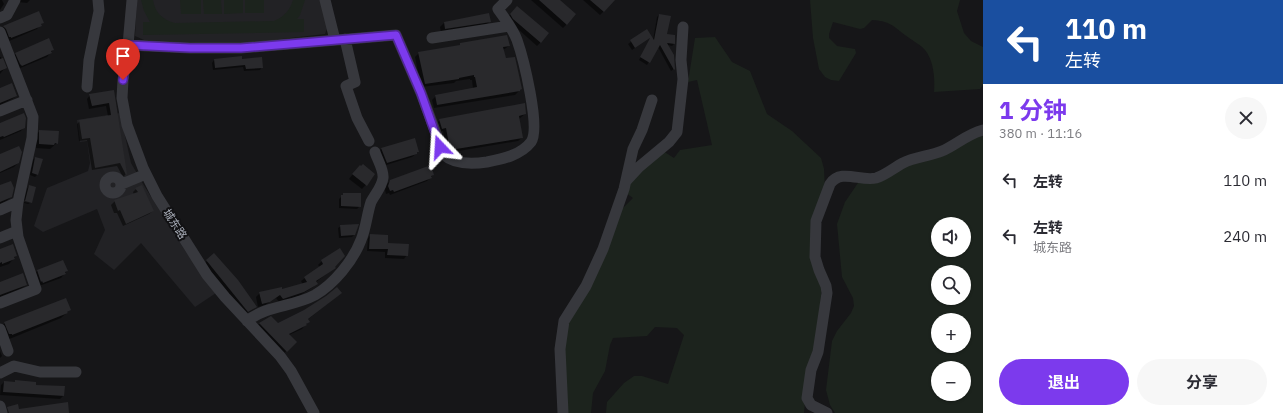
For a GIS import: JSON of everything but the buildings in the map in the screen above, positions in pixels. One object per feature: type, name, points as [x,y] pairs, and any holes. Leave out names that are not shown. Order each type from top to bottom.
[{"type":"street","points":[[0,18],[7,15],[15,0]]},
{"type":"street","points":[[87,87],[89,60],[99,12],[98,0]]},
{"type":"street","name":"城东路","points":[[132,0],[128,45],[122,84],[124,108],[133,142],[146,174],[207,275],[225,297],[280,356],[291,371],[314,413]]},
{"type":"street","points":[[326,0],[355,82],[346,86],[357,118],[368,141]]},
{"type":"street","points":[[128,45],[190,48],[241,48],[396,35],[421,93],[444,155],[447,158],[458,162],[481,163],[503,159],[520,152],[531,142],[533,136],[533,113],[526,68],[517,39],[498,9],[507,0]]},
{"type":"street","points":[[432,38],[509,26]]},
{"type":"street","points":[[626,182],[639,167],[669,142],[676,132],[683,79],[681,60],[683,27]]},
{"type":"street","points":[[0,32],[33,117],[32,138],[18,202],[16,220],[17,231],[36,289],[0,303]]},
{"type":"street","points":[[0,111],[27,100]]},
{"type":"street","points":[[563,413],[560,349],[564,321],[579,298],[603,249],[626,182],[633,149],[642,130],[652,100]]},
{"type":"street","points":[[827,413],[811,405],[807,398],[811,370],[818,352],[827,293],[826,286],[815,259],[816,221],[830,184],[833,180],[841,176],[876,178],[905,161],[926,157],[942,151],[968,135],[983,130]]},
{"type":"street","points":[[247,321],[267,309],[289,305],[307,299],[335,280],[356,251],[363,235],[372,202],[382,182],[383,176],[375,152]]},
{"type":"street","points":[[122,184],[146,174]]},
{"type":"street","points":[[0,210],[18,202]]},
{"type":"street","points":[[0,238],[17,231]]},
{"type":"street","points":[[0,331],[8,351]]},
{"type":"street","points":[[0,373],[14,366],[37,372],[76,372]]},
{"type":"street","points":[[0,406],[2,413]]},
{"type":"shaded area","points":[[137,0],[323,0],[328,26],[325,34],[229,45],[144,40],[135,36]]},
{"type":"shaded area","points":[[141,0],[153,0],[154,5],[160,15],[163,18],[175,23],[274,21],[286,13],[293,0],[305,0],[300,15],[297,19],[304,19],[304,32],[143,35],[143,22],[150,22],[144,11]]},
{"type":"shaded area","points":[[180,0],[201,0],[201,14],[181,14]]},
{"type":"shaded area","points":[[203,0],[221,0],[222,14],[204,14]]},
{"type":"shaded area","points":[[224,0],[243,0],[243,13],[224,14]]},
{"type":"shaded area","points":[[245,0],[264,0],[264,13],[245,13]]},
{"type":"shaded area","points":[[810,0],[960,0],[957,11],[964,33],[971,41],[983,47],[983,85],[980,89],[934,92],[932,65],[925,50],[890,24],[872,20],[864,28],[860,29],[833,22],[829,38],[837,46],[855,49],[856,53],[839,81],[831,80],[825,77],[819,69],[813,38]]},
{"type":"shaded area","points":[[715,37],[732,62],[750,71],[767,114],[792,131],[821,158],[824,169],[825,191],[813,218],[822,285],[816,350],[808,371],[804,413],[606,413],[607,402],[624,383],[634,376],[642,376],[668,384],[684,335],[677,328],[655,327],[647,336],[613,338],[610,345],[605,371],[593,393],[591,413],[567,413],[562,352],[568,317],[621,210],[633,198],[626,193],[629,180],[663,151],[674,158],[680,150],[712,145],[697,80],[688,82],[695,38]]},
{"type":"shaded area","points":[[120,113],[131,163],[186,252],[216,293],[195,307],[141,243],[114,270],[94,254],[105,230],[97,209],[43,232],[34,226],[47,188],[88,171],[90,163],[87,141],[80,142],[77,120]]},
{"type":"shaded area","points":[[983,132],[983,413],[835,413],[830,405],[826,390],[832,341],[854,306],[853,298],[842,277],[837,224],[845,202],[860,180],[905,165]]},
{"type":"route","points":[[123,80],[128,45],[190,48],[241,48],[396,35],[421,93],[440,147]]}]
